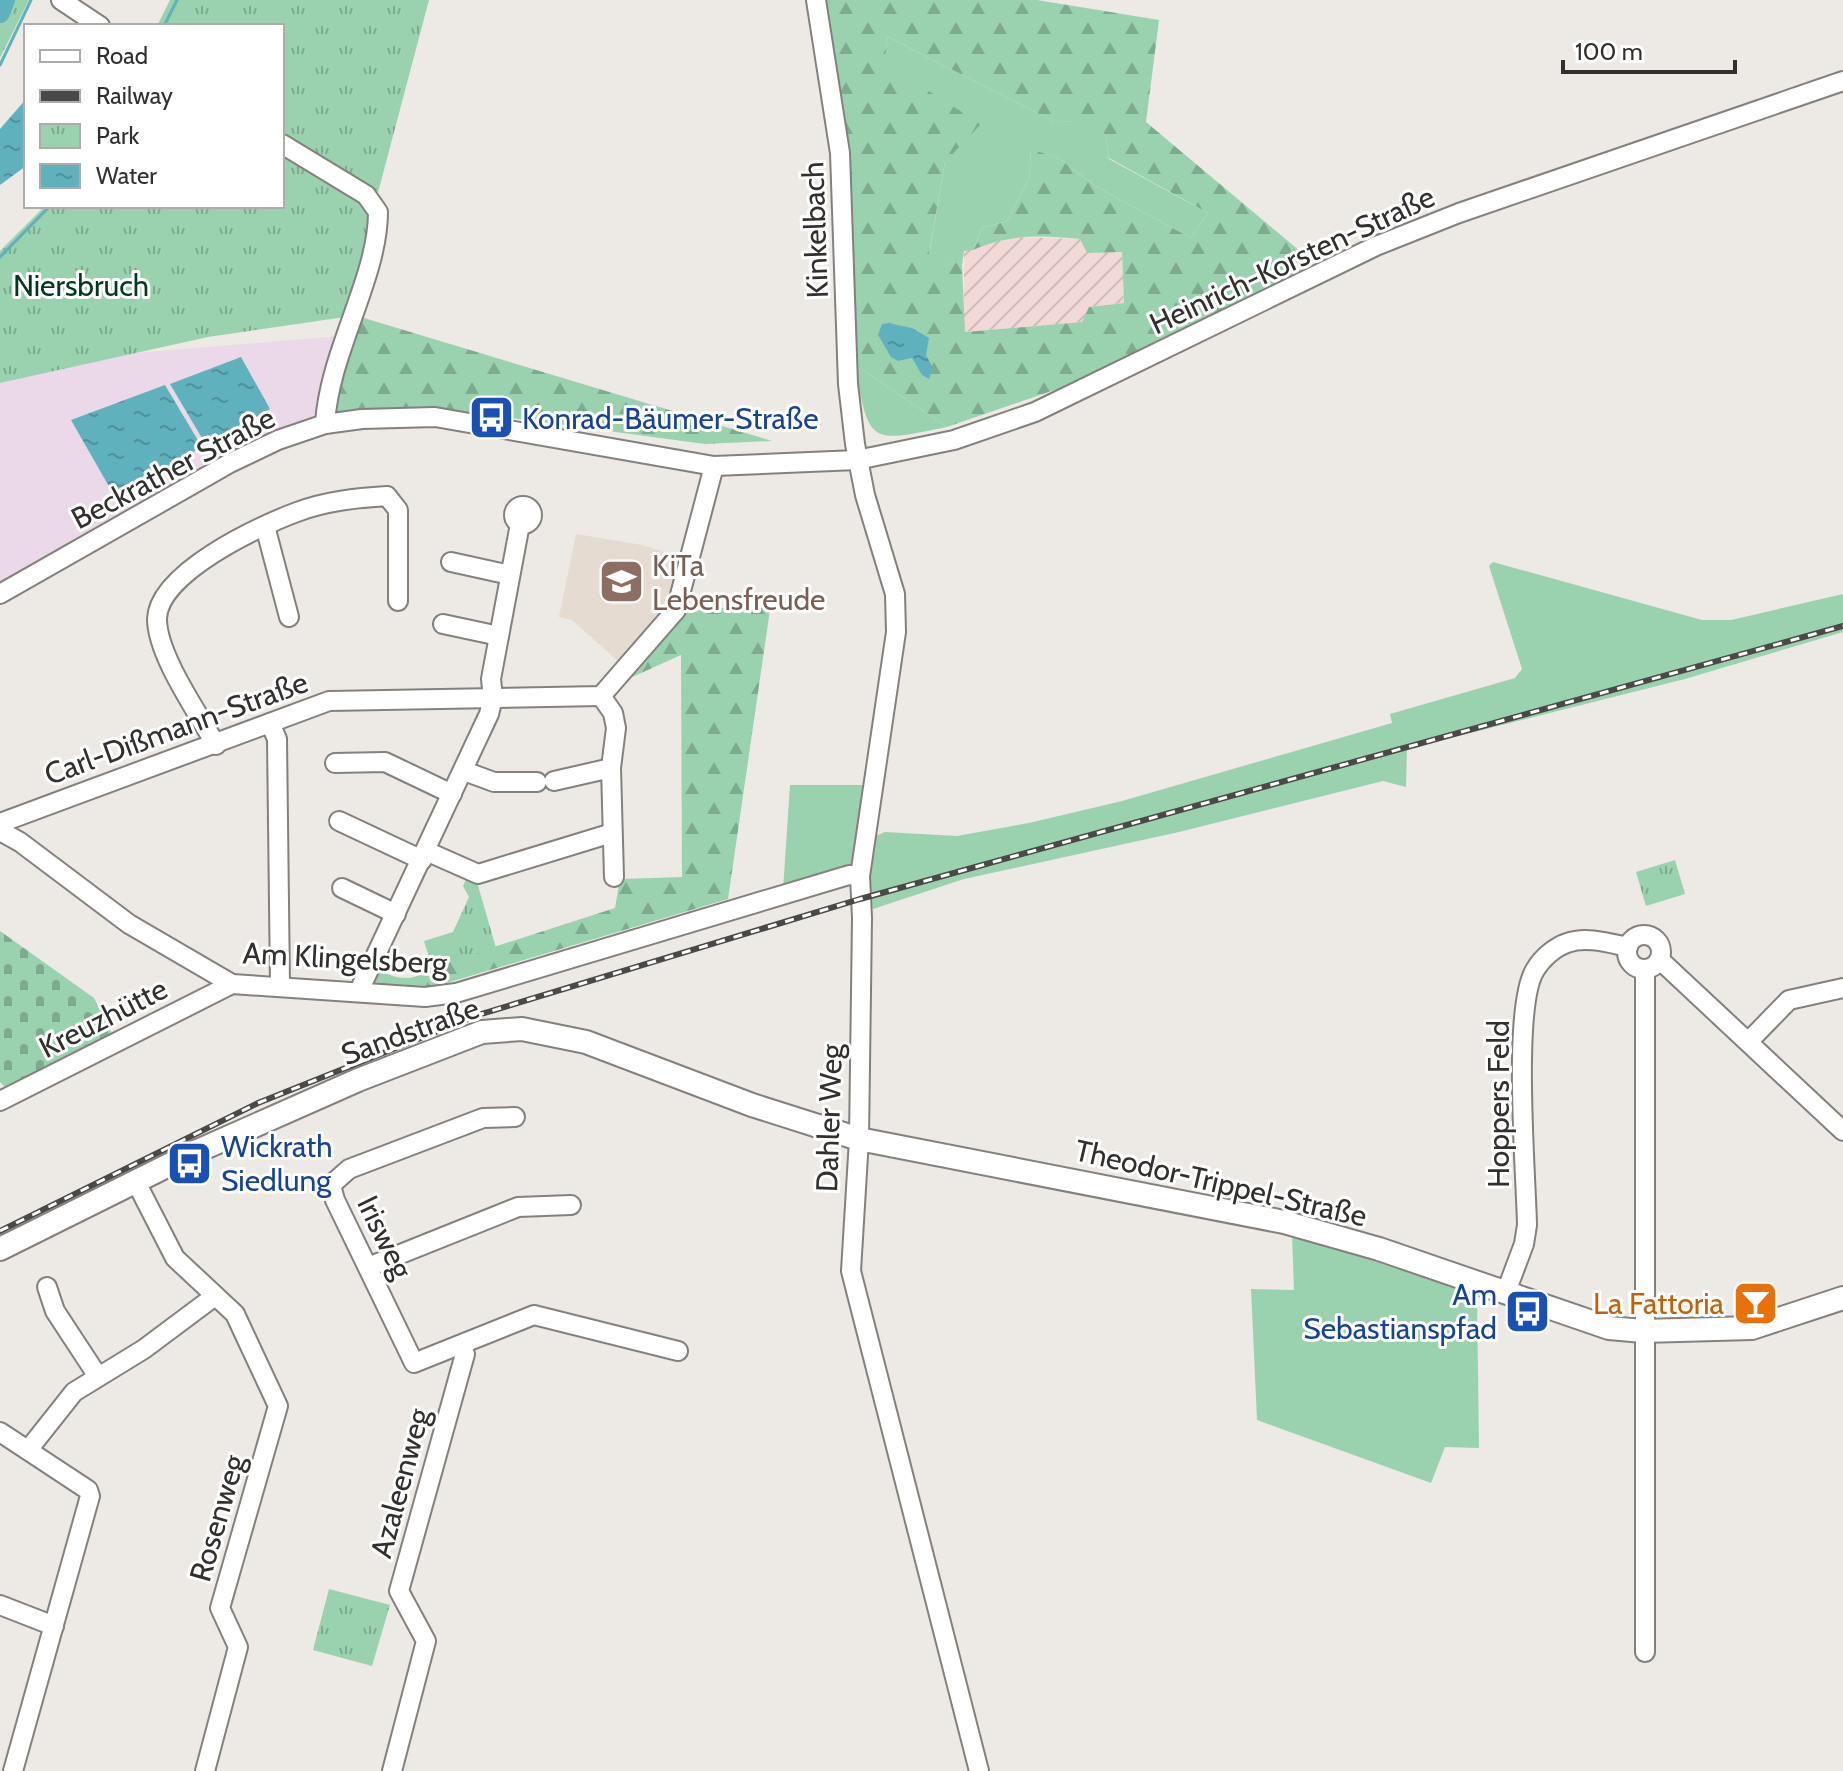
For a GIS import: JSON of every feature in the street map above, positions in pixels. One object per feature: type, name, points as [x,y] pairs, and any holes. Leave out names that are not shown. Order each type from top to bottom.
[{"type":"main road","name":"Sandstraße","points":[[0,1249],[136,1182],[358,1080],[482,1032],[510,1029],[544,1031],[586,1042],[752,1105],[859,1139]]},
{"type":"main road","name":"Theodor-Trippel-Straße","points":[[859,1139],[1284,1222],[1506,1292],[1582,1322],[1643,1331],[1752,1328],[1843,1298]]},
{"type":"street","points":[[61,0],[97,24]]},
{"type":"street","name":"Kinkelbach","points":[[816,0],[840,153],[848,384],[857,460]]},
{"type":"street","name":"Heinrich-Korsten-Straße","points":[[857,460],[954,440],[1022,417],[1376,246],[1459,213],[1843,81]]},
{"type":"street","points":[[284,145],[366,195],[378,212],[368,264],[328,389],[325,424]]},
{"type":"street","name":"Beckrather Straße","points":[[0,594],[230,463],[278,440],[325,424],[362,419],[435,417],[714,466],[857,460]]},
{"type":"street","name":"Dahler Weg","points":[[857,460],[895,594],[896,632],[860,876],[859,1139],[851,1271],[979,1771]]},
{"type":"street","points":[[493,698],[601,696],[676,610],[714,466]]},
{"type":"street","points":[[216,745],[160,642],[157,617],[168,590],[188,572],[265,526],[298,511],[349,498],[387,496],[398,510],[398,601]]},
{"type":"street","points":[[359,991],[464,771],[493,698],[491,679],[520,524]]},
{"type":"street","points":[[265,526],[289,617]]},
{"type":"street","points":[[451,562],[510,575]]},
{"type":"street","points":[[443,624],[499,636]]},
{"type":"street","points":[[601,696],[613,713],[616,728],[611,768],[614,877]]},
{"type":"street","name":"Carl-Dißmann-Straße","points":[[0,823],[329,701],[493,698]]},
{"type":"street","points":[[270,723],[277,739],[280,985]]},
{"type":"street","points":[[335,763],[385,762],[452,794]]},
{"type":"street","points":[[464,771],[494,782],[545,782],[611,768]]},
{"type":"street","points":[[339,821],[478,874],[612,833]]},
{"type":"street","name":"Am Klingelsberg","points":[[0,831],[20,842],[129,924],[232,984],[425,997],[456,993],[744,904],[849,875],[860,876]]},
{"type":"street","points":[[342,888],[396,914]]},
{"type":"street","points":[[1645,1652],[1643,1331],[1652,965],[1662,949],[1651,935],[1637,936],[1628,947],[1631,962],[1652,965],[1749,1041],[1843,1131]]},
{"type":"street","name":"Hoppers Feld","points":[[1506,1292],[1524,1244],[1527,1225],[1522,1025],[1531,981],[1549,953],[1568,942],[1594,940],[1628,947]]},
{"type":"street","name":"Kreuzhütte","points":[[0,1101],[232,984]]},
{"type":"street","points":[[1749,1041],[1789,1000],[1843,988]]},
{"type":"street","name":"Irisweg","points":[[460,1345],[414,1363],[335,1200],[331,1185],[349,1169],[483,1118],[515,1117]]},
{"type":"street","points":[[28,1450],[74,1392],[97,1375],[144,1349],[215,1296],[175,1258],[136,1182]]},
{"type":"street","points":[[368,1267],[518,1207],[571,1205]]},
{"type":"street","points":[[47,1287],[55,1311],[97,1375]]},
{"type":"street","name":"Rosenweg","points":[[205,1771],[238,1647],[220,1608],[278,1406],[235,1314],[215,1296]]},
{"type":"street","points":[[460,1345],[534,1315],[678,1351]]},
{"type":"street","name":"Azaleenweg","points":[[392,1771],[426,1641],[399,1591],[465,1354],[460,1345]]},
{"type":"street","points":[[0,1432],[90,1493],[13,1771]]},
{"type":"street","points":[[0,1605],[54,1626]]},
{"type":"shaded area","points":[[1003,237],[1080,239],[1087,253],[1122,252],[1124,303],[1089,307],[1082,322],[964,332],[964,251]]},
{"type":"shaded area","points":[[341,336],[317,420],[0,587],[0,383],[133,353]]},
{"type":"shaded area","name":"KiTa Lebensfreude","points":[[576,534],[642,545],[684,558],[670,606],[619,662],[572,620],[559,617]]},
{"type":"green space","points":[[0,0],[29,0],[0,58]]},
{"type":"green space","name":"Niersbruch","points":[[170,0],[429,0],[345,317],[208,337],[0,383],[0,251],[43,208],[284,208],[284,24],[158,24]]},
{"type":"green space","points":[[808,0],[1037,0],[1159,20],[1146,122],[1301,252],[1300,274],[1072,384],[947,427],[855,365],[832,158]],"holes":[[[888,37],[1055,122],[1092,121],[1106,136],[1109,158],[1208,213],[1191,238],[1097,187],[1058,158],[1031,149],[1029,178],[1007,221],[982,228],[973,250],[1013,238],[1039,237],[1080,239],[1087,253],[1122,252],[1124,303],[1089,307],[1082,322],[965,332],[962,265],[929,254],[945,162],[981,124],[884,63]]]},
{"type":"green space","points":[[888,37],[1055,122],[1092,120],[1106,136],[1109,159],[1208,213],[1191,238],[1097,187],[1058,158],[1031,150],[1029,178],[1007,221],[982,228],[973,250],[964,251],[962,265],[929,255],[945,162],[883,63]]},
{"type":"green space","points":[[354,315],[772,441],[705,444],[429,407],[320,419]]},
{"type":"green space","points":[[855,365],[947,427],[902,435],[887,436],[877,432],[864,411]]},
{"type":"green space","points":[[1493,562],[1702,620],[1731,620],[1843,594],[1843,632],[1685,679],[1407,749],[1406,787],[1383,781],[1179,832],[964,879],[873,909],[864,874],[873,837],[885,832],[957,836],[1122,801],[1392,723],[1390,714],[1515,678],[1522,669],[1489,566]]},
{"type":"green space","points":[[771,603],[728,899],[430,988],[367,986],[374,968],[397,977],[410,978],[432,967],[615,908],[620,879],[682,877],[681,655],[619,683],[681,612]]},
{"type":"green space","points":[[790,785],[866,785],[857,868],[783,890]]},
{"type":"green space","points":[[1675,860],[1685,894],[1646,906],[1636,872]]},
{"type":"green space","points":[[469,873],[479,878],[477,882],[496,948],[432,967],[424,941],[453,932],[469,897],[463,886]]},
{"type":"green space","points":[[0,931],[94,998],[112,1034],[6,1088],[0,1082]]},
{"type":"green space","points":[[1292,1234],[1477,1295],[1479,1448],[1445,1447],[1431,1483],[1257,1420],[1251,1289],[1294,1290]]},
{"type":"green space","points":[[329,1589],[390,1605],[372,1666],[313,1650]]},
{"type":"water","points":[[24,101],[24,167],[0,185],[0,129]]},
{"type":"water","points":[[882,324],[912,328],[929,338],[926,355],[933,368],[929,379],[922,375],[912,358],[898,361],[891,357],[878,335]]},
{"type":"water","points":[[241,357],[270,409],[206,445],[170,384]]},
{"type":"water","points":[[165,385],[202,447],[115,497],[71,420]]},
{"type":"waterway","points":[[0,13],[5,0]]},
{"type":"waterway","points":[[0,65],[31,0]]},
{"type":"waterway","points":[[165,24],[177,0]]},
{"type":"waterway","points":[[0,257],[48,208]]},
{"type":"railway","points":[[0,1231],[258,1103],[478,1015],[860,899],[1843,626]]},
{"type":"place","name":"Konrad-Bäumer-Straße","points":[[491,418]]},
{"type":"place","name":"KiTa Lebensfreude","points":[[621,582]]},
{"type":"place","name":"Wickrath Siedlung","points":[[190,1163]]},
{"type":"place","name":"La Fattoria","points":[[1755,1303]]},
{"type":"place","name":"Am Sebastianspfad","points":[[1528,1311]]}]
